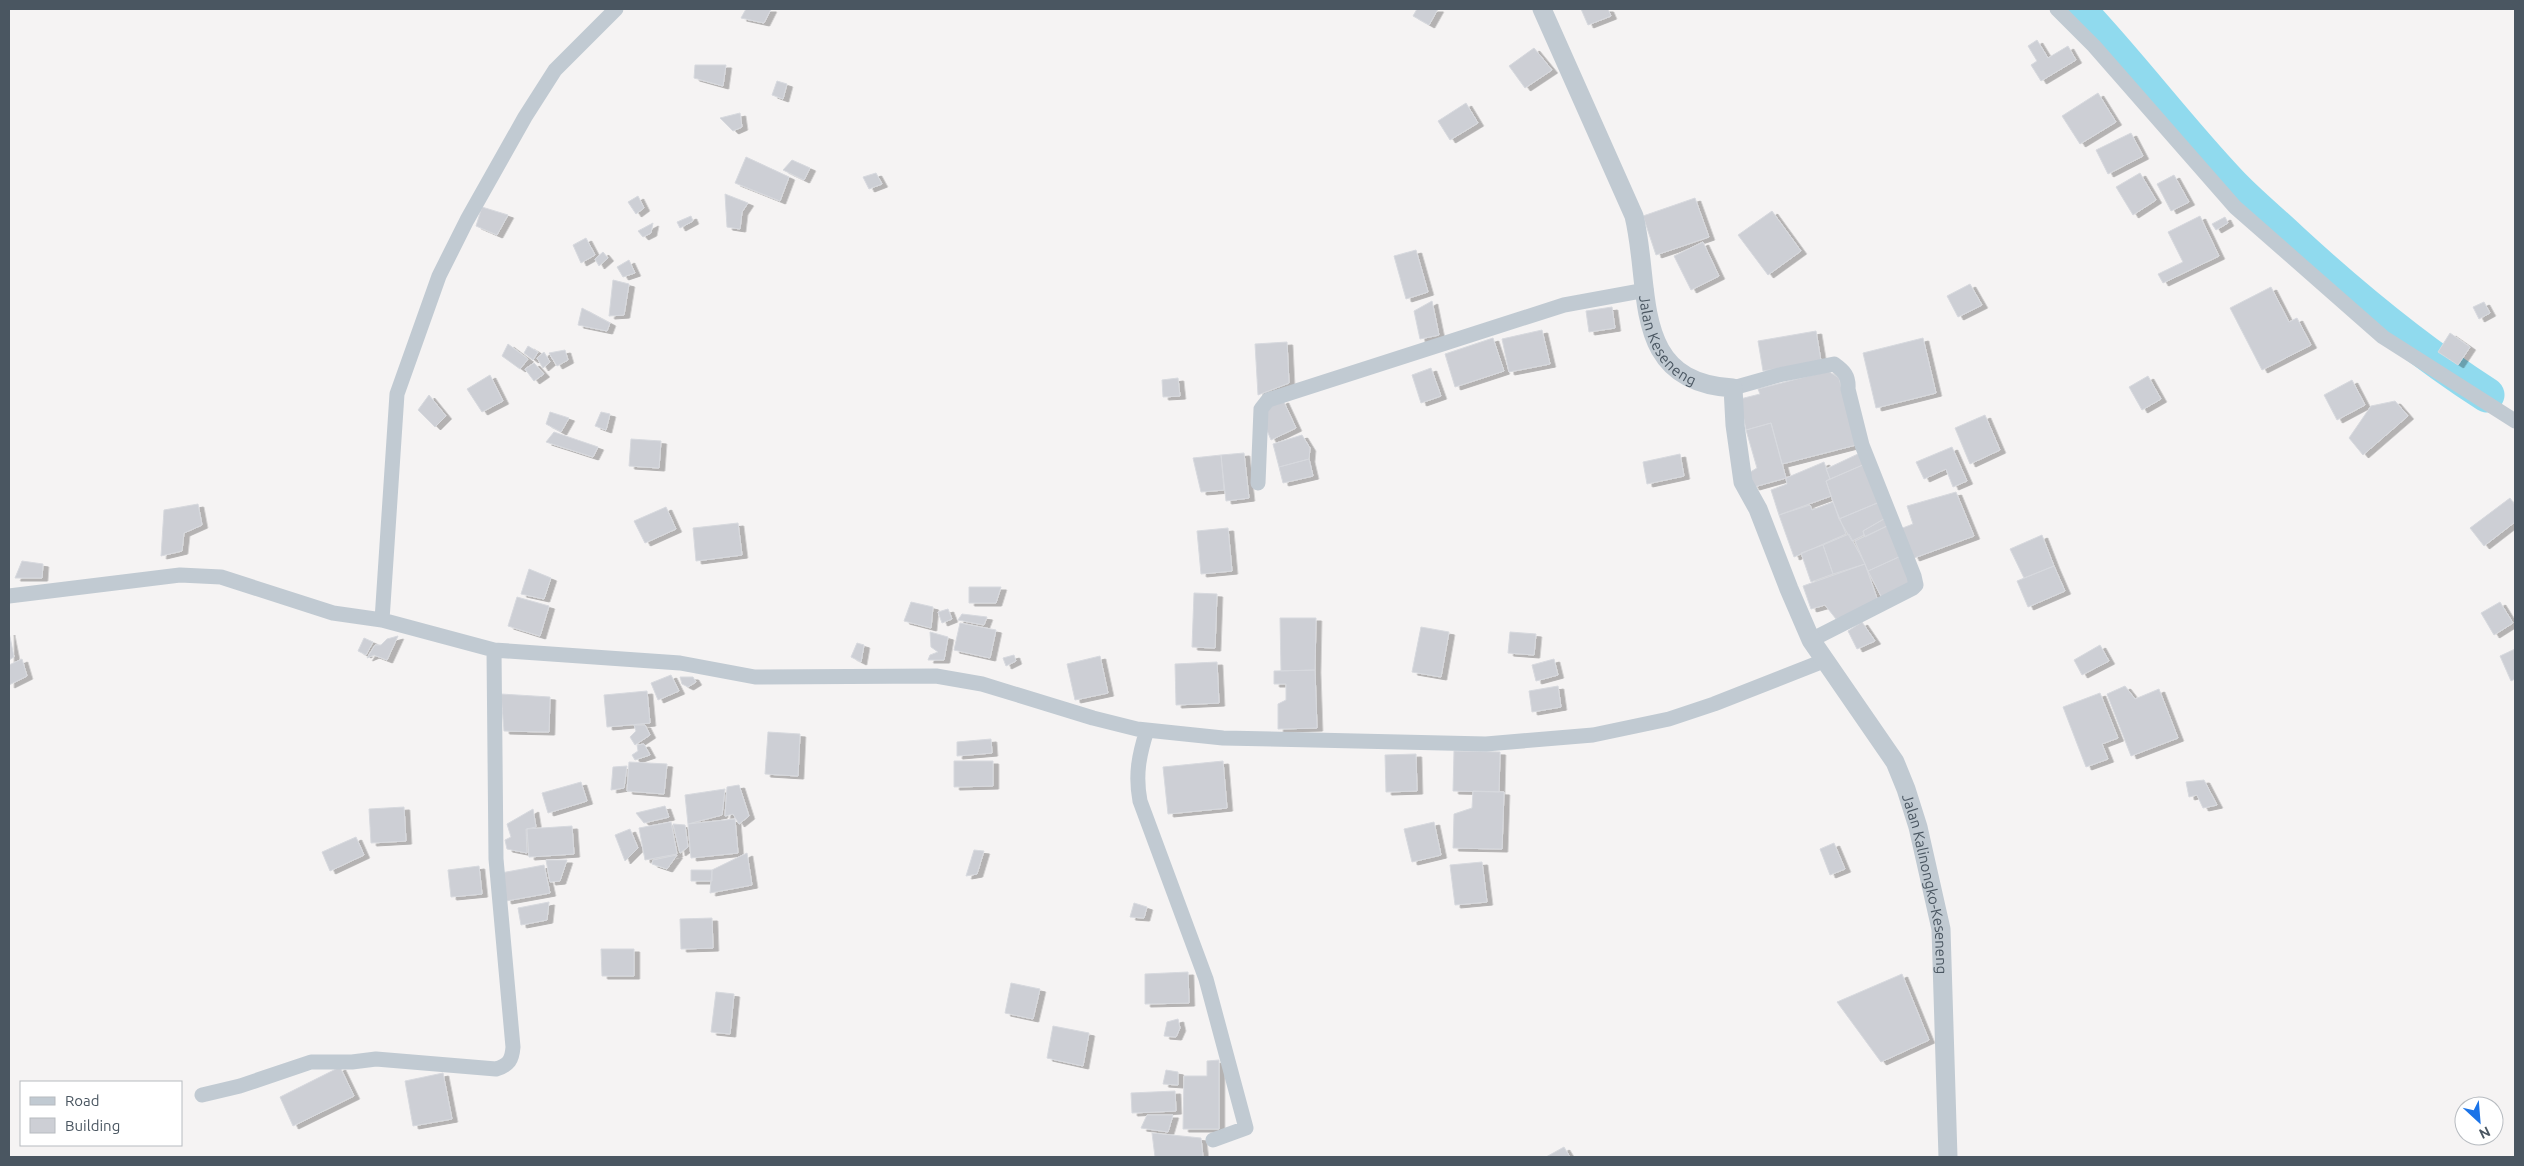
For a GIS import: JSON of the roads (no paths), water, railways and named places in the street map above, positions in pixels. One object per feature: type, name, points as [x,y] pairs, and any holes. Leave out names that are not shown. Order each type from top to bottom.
[{"type":"street","points":[[382,620],[397,394],[439,276],[467,220],[525,117],[555,70],[616,9]]},
{"type":"street","name":"Jalan Keseneng","points":[[1542,9],[1634,216],[1655,341],[1671,365],[1696,382],[1733,388]]},
{"type":"street","points":[[2057,9],[2094,46],[2235,207],[2383,337],[2515,421]]},
{"type":"street","points":[[1258,483],[1261,409],[1268,400],[1564,305],[1646,290]]},
{"type":"street","points":[[1834,364],[1844,371],[1848,380],[1848,389],[1862,445],[1914,576],[1916,585],[1913,588],[1811,640],[1758,509],[1743,482],[1735,425],[1733,388],[1778,375],[1834,364]]},
{"type":"street","points":[[9,596],[180,575],[204,576],[221,578],[333,613],[382,620],[494,650],[680,662],[755,677],[936,676],[982,684],[1094,718],[1147,730],[1223,738],[1486,744],[1593,735],[1668,719],[1714,704],[1826,660]]},
{"type":"street","name":"Jalan Kalinongko-Keseneng","points":[[1811,640],[1892,758],[1906,789],[1918,826],[1941,929],[1948,1157]]},
{"type":"street","points":[[202,1095],[240,1086],[311,1062],[352,1062],[376,1059],[496,1069],[506,1066],[512,1059],[513,1047],[496,859],[494,650]]},
{"type":"street","points":[[1147,730],[1136,782],[1140,801],[1206,979],[1246,1128],[1213,1140]]},
{"type":"waterway","points":[[2078,9],[2210,162],[2245,198],[2314,261],[2386,322],[2436,360],[2487,395]]}]
